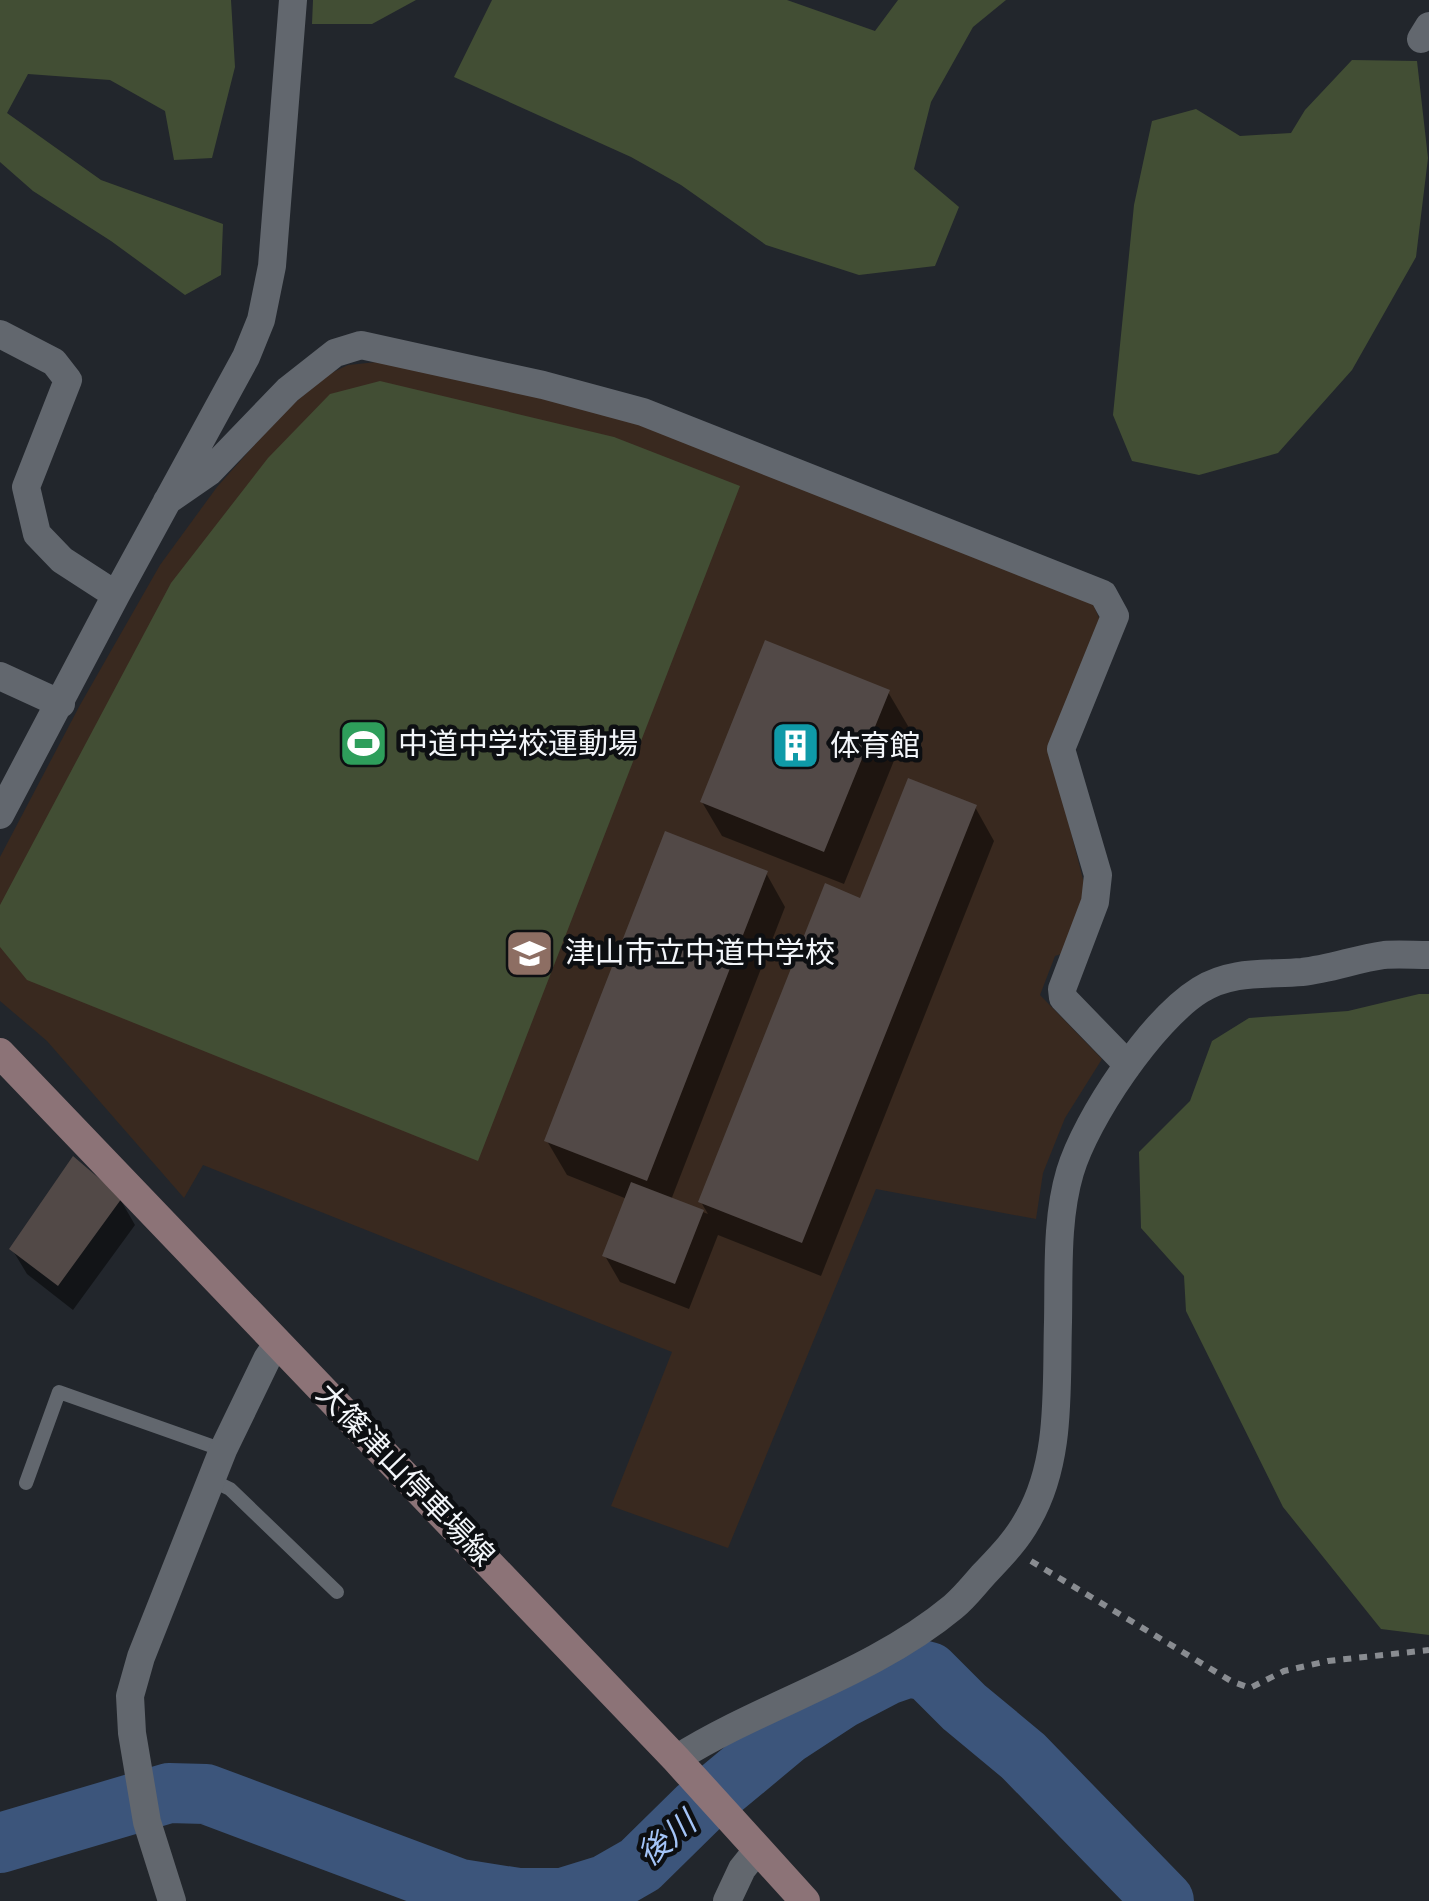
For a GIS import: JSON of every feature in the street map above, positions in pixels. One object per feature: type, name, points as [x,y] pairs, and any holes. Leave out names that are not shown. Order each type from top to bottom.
[{"type":"main road","name":"大篠津山停車場線","points":[[0,1053],[683,1767],[805,1901]]},
{"type":"street","points":[[0,815],[246,357],[261,320],[272,266],[293,0]]},
{"type":"street","points":[[0,334],[54,362],[68,380],[26,487],[37,534],[62,560],[116,594]]},
{"type":"street","points":[[167,502],[209,472],[288,390],[335,353],[361,346],[544,384],[643,412],[1103,594],[1115,616],[1061,749],[1098,875],[1095,902],[1062,989],[1063,998],[1128,1065]]},
{"type":"street","points":[[0,676],[60,704]]},
{"type":"street","points":[[683,1767],[713,1736],[853,1670],[955,1606],[1027,1522],[1044,1489],[1054,1439],[1061,1225],[1070,1172],[1090,1126],[1128,1065],[1165,1017],[1201,989],[1238,974],[1304,972],[1384,955],[1429,955]]},
{"type":"street","points":[[172,1901],[146,1822],[130,1696],[141,1657],[210,1480],[266,1360],[278,1343]]},
{"type":"street","points":[[727,1901],[742,1869],[758,1849]]},
{"type":"lane","points":[[26,1483],[60,1392],[223,1450]]},
{"type":"lane","points":[[210,1480],[230,1490],[337,1592]]},
{"type":"path","points":[[1008,1548],[1231,1681],[1250,1688],[1284,1671],[1314,1664],[1429,1650]]},
{"type":"shaded area","name":"津山市立中道中学校","points":[[377,362],[544,396],[628,419],[1093,604],[1100,620],[1049,746],[1086,891],[1067,952],[1055,956],[1040,995],[1102,1059],[1065,1118],[1043,1173],[1036,1219],[876,1189],[728,1548],[611,1506],[672,1352],[203,1165],[184,1198],[47,1041],[0,1001],[0,857],[160,565],[217,487],[284,412],[327,375],[348,365]]},
{"type":"green space","points":[[0,0],[231,0],[235,67],[212,158],[174,160],[165,111],[110,80],[28,74],[7,113],[101,180],[223,224],[221,275],[185,295],[33,191],[0,162]]},
{"type":"green space","points":[[313,0],[416,0],[372,24],[312,24]]},
{"type":"green space","points":[[492,0],[787,0],[875,31],[898,0],[1006,0],[973,27],[931,102],[914,169],[959,207],[935,266],[859,275],[766,245],[681,185],[631,157],[454,77]]},
{"type":"green space","points":[[1352,60],[1417,61],[1428,158],[1416,257],[1352,370],[1278,453],[1199,475],[1132,461],[1113,415],[1134,205],[1152,121],[1196,109],[1240,136],[1291,133],[1305,110]]},
{"type":"green space","name":"中道中学校運動場","points":[[380,381],[614,437],[740,486],[478,1161],[27,980],[0,947],[0,905],[171,583],[268,458],[330,394]]},
{"type":"green space","points":[[1429,994],[1429,1635],[1381,1629],[1283,1507],[1186,1311],[1184,1276],[1141,1228],[1139,1152],[1190,1101],[1212,1041],[1249,1018],[1348,1011]]},
{"type":"building","name":"体育館","points":[[765,640],[890,690],[824,852],[700,802]]},
{"type":"building","points":[[908,778],[977,805],[802,1243],[698,1202],[825,883],[860,898]]},
{"type":"building","points":[[665,831],[768,871],[647,1181],[544,1141]]},
{"type":"building","points":[[73,1156],[122,1198],[58,1286],[9,1249]]},
{"type":"building","points":[[631,1182],[704,1210],[675,1284],[602,1256]]},
{"type":"waterway","name":"後川","points":[[0,1843],[169,1793],[206,1794],[460,1889],[518,1898],[563,1898],[605,1885],[640,1865],[698,1808],[786,1735],[841,1699],[910,1667],[929,1672],[1023,1756],[1164,1901]]},
{"type":"place","name":"中道中学校運動場","points":[[363,744]]},
{"type":"place","name":"体育館","points":[[795,746]]},
{"type":"place","name":"津山市立中道中学校","points":[[530,953]]}]
